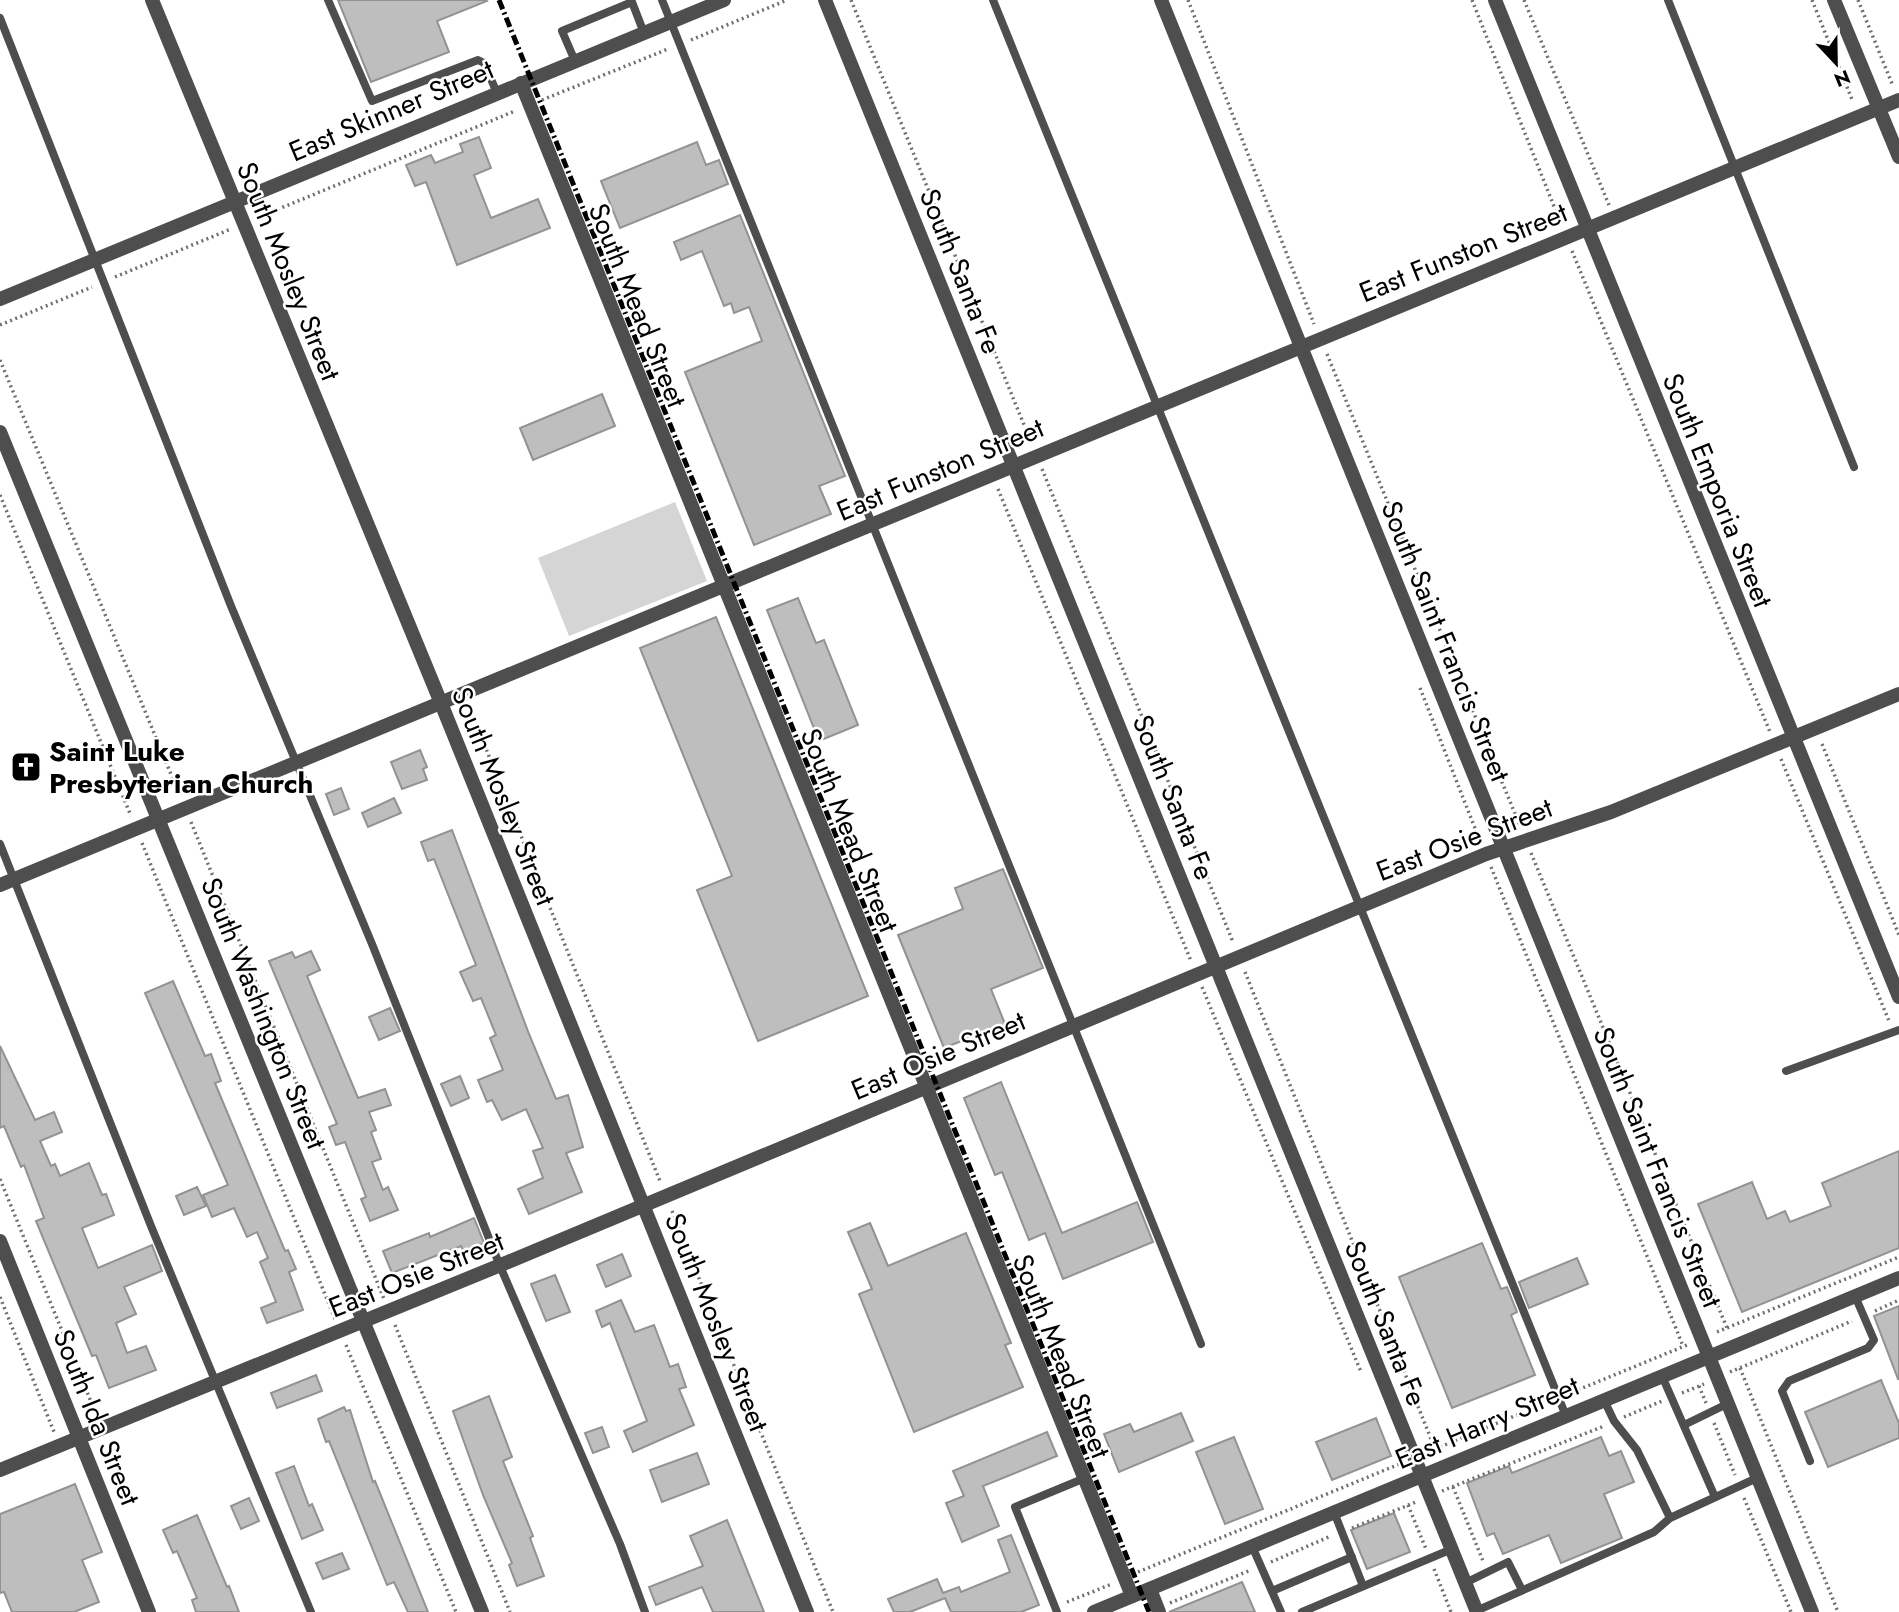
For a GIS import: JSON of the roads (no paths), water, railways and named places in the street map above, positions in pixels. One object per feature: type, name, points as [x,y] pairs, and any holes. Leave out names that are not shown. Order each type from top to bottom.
[{"type":"street","name":"South Mosley Street","points":[[152,0],[807,1612]]},
{"type":"street","name":"East Skinner Street","points":[[0,299],[724,0]]},
{"type":"street","name":"South Santa Fe","points":[[825,0],[1477,1611]]},
{"type":"street","name":"South Saint Francis Street","points":[[1161,0],[1812,1612]]},
{"type":"street","name":"South Emporia Street","points":[[1494,0],[1899,997]]},
{"type":"street","points":[[1834,0],[1899,158]]},
{"type":"street","name":"South Mead Street","points":[[521,83],[1132,1596]]},
{"type":"street","name":"East Funston Street","points":[[7,883],[1735,166],[1897,91]]},
{"type":"street","name":"South Washington Street","points":[[0,432],[482,1612]]},
{"type":"street","name":"East Osie Street","points":[[0,1470],[500,1266],[1502,847],[1611,812],[1899,694]]},
{"type":"street","name":"South Ida Street","points":[[0,1241],[149,1612]]},
{"type":"street","name":"East Harry Street","points":[[1094,1612],[1899,1278]]},
{"type":"street","points":[[1150,1589],[1158,1610]]},
{"type":"lane","points":[[328,0],[372,101],[478,60],[484,63],[497,93]]},
{"type":"lane","points":[[662,0],[1201,1344]]},
{"type":"lane","points":[[993,0],[1566,1416]]},
{"type":"lane","points":[[1668,0],[1854,467]]},
{"type":"lane","points":[[575,61],[562,31],[634,1],[644,33]]},
{"type":"lane","points":[[0,18],[106,281],[231,606],[298,762],[500,1266],[620,1544],[645,1612]]},
{"type":"lane","points":[[0,844],[7,883],[311,1612]]},
{"type":"lane","points":[[1786,1071],[1896,1031]]},
{"type":"lane","points":[[1810,1461],[1782,1391],[1789,1381],[1868,1348],[1874,1340],[1855,1296]]},
{"type":"lane","points":[[1662,1376],[1716,1497]]},
{"type":"lane","points":[[1604,1400],[1614,1421],[1637,1450],[1670,1518]]},
{"type":"lane","points":[[1684,1425],[1727,1404]]},
{"type":"lane","points":[[1477,1611],[1654,1532],[1670,1518],[1758,1478]]},
{"type":"lane","points":[[1056,1609],[1014,1507],[1085,1479]]},
{"type":"lane","points":[[1334,1512],[1363,1586]]},
{"type":"lane","points":[[1252,1546],[1281,1612]]},
{"type":"lane","points":[[1301,1612],[1452,1549]]},
{"type":"lane","points":[[1272,1591],[1352,1557]]},
{"type":"lane","points":[[1465,1583],[1508,1562],[1522,1590]]},
{"type":"railway","points":[[499,0],[1149,1612]]},
{"type":"place","name":"Saint Luke Presbyterian Church","points":[[26,767]]}]
